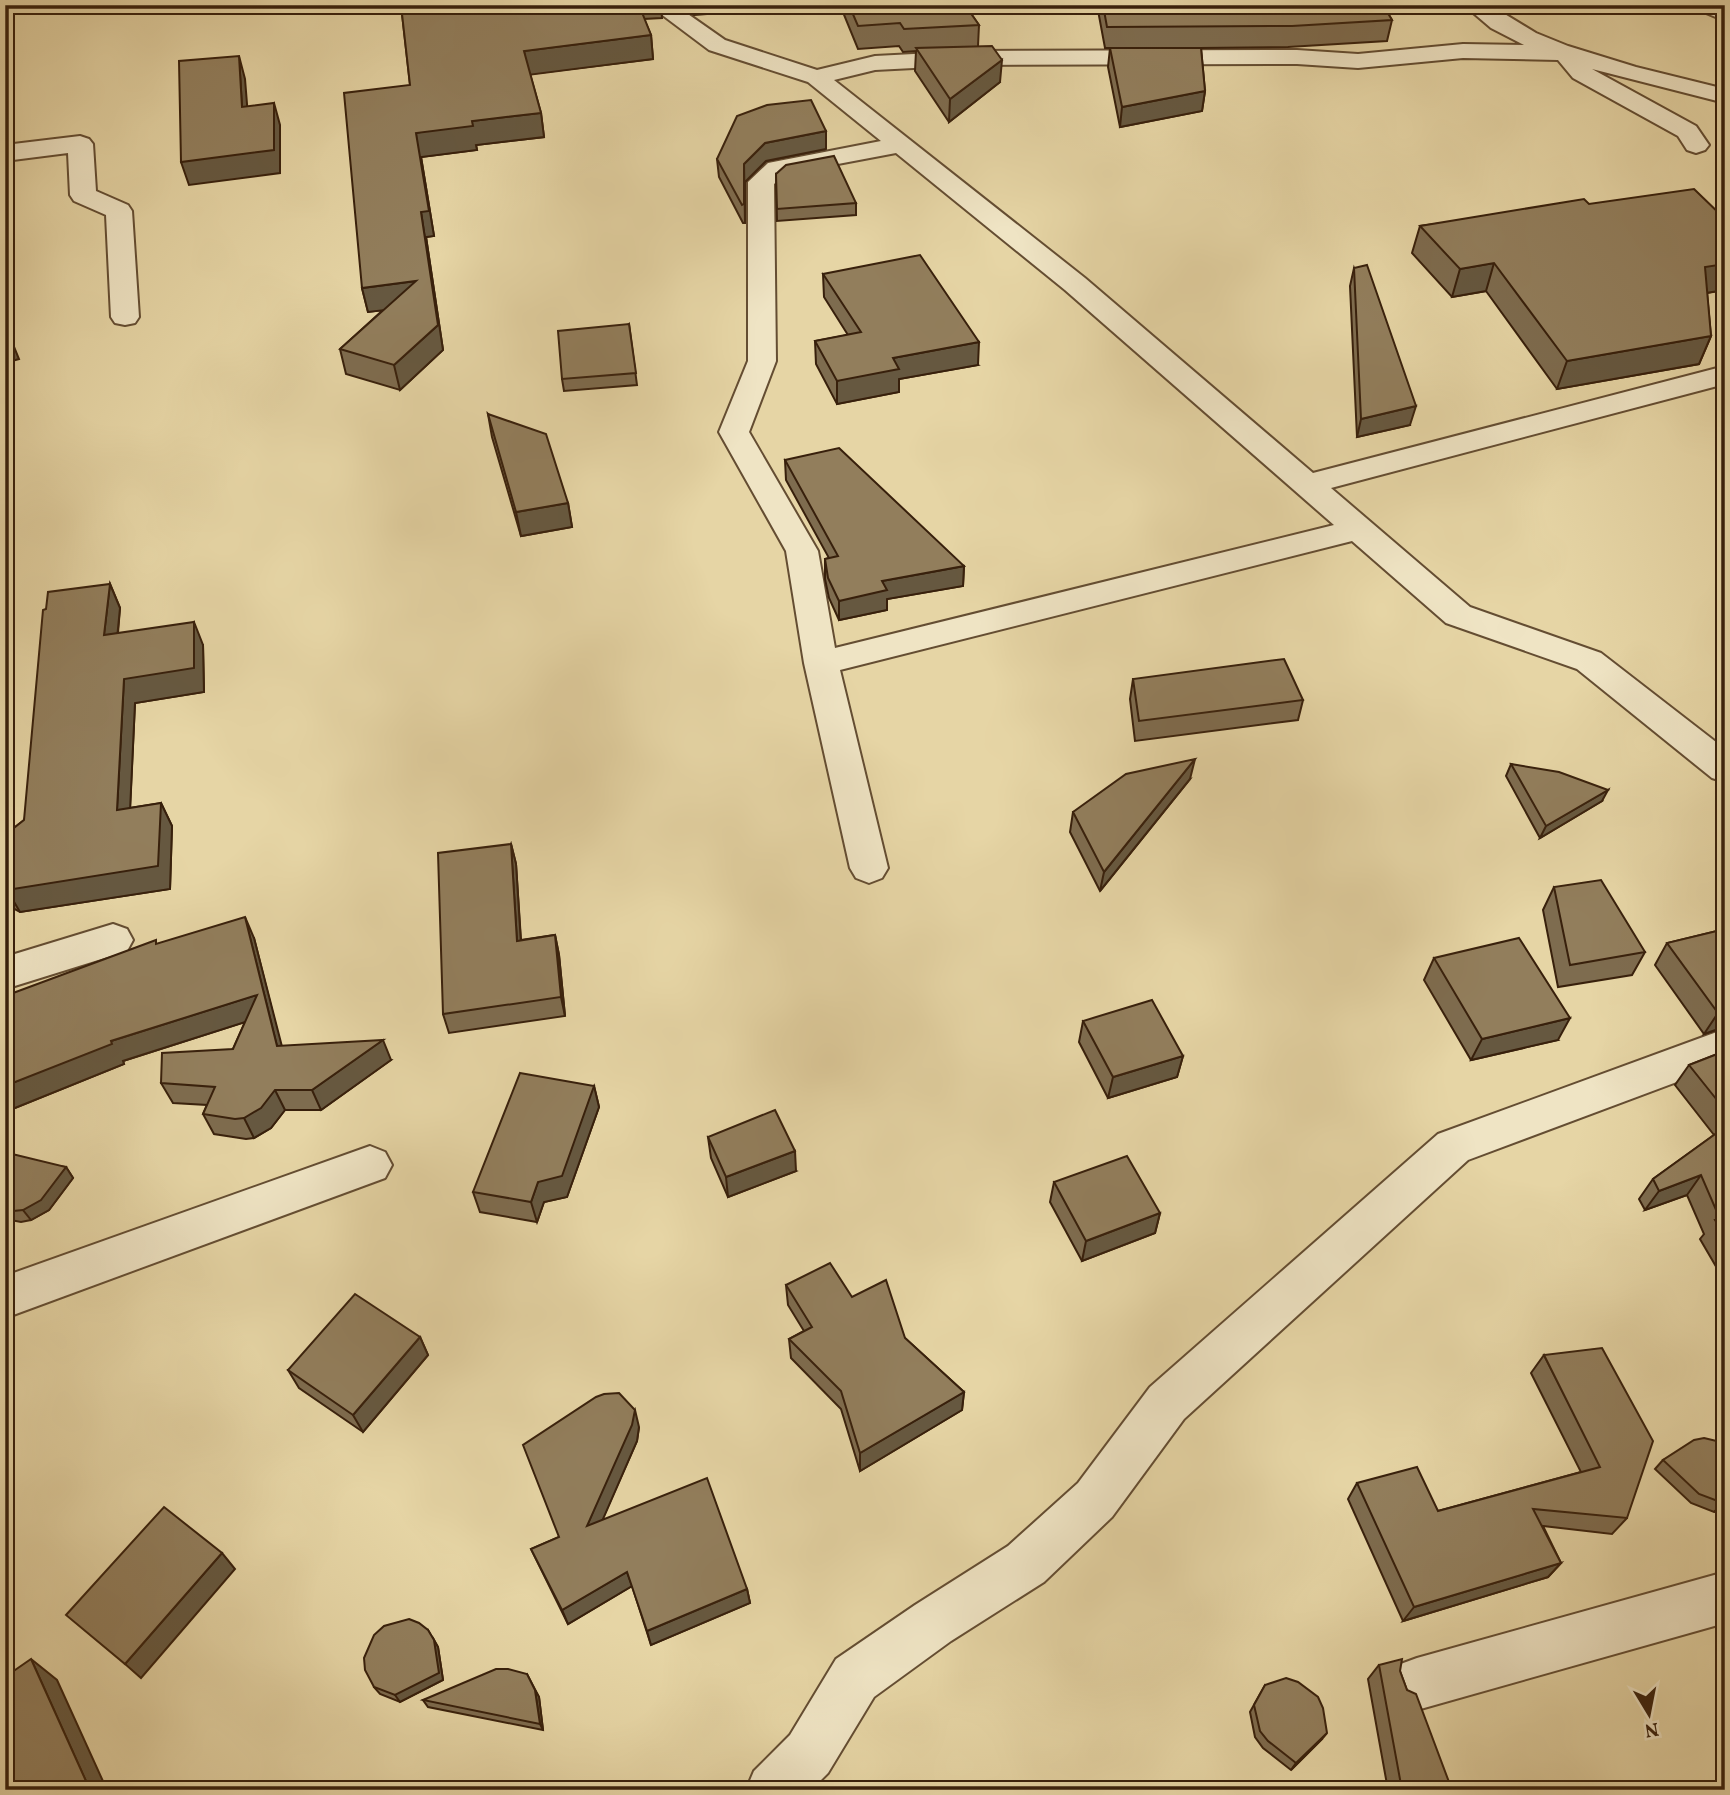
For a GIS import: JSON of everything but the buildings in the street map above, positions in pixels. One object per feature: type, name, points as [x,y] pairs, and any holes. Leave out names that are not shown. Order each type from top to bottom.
[{"type":"street","points":[[660,5],[717,45],[816,77],[1075,284],[1458,615],[1589,661],[1725,769]]},
{"type":"street","points":[[1475,5],[1493,21],[1565,53],[1725,96]]},
{"type":"street","points":[[1707,5],[1725,14]]},
{"type":"street","points":[[816,77],[875,63],[972,58],[1297,57],[1359,61],[1463,51],[1565,53]]},
{"type":"street","points":[[1565,53],[1581,73],[1687,131],[1696,145]]},
{"type":"street","points":[[5,153],[80,144],[83,195],[120,211],[125,317]]},
{"type":"street","points":[[869,869],[821,663],[802,551],[734,432],[762,361],[761,182],[777,168],[901,145]]},
{"type":"street","points":[[1307,485],[1407,456],[1725,375]]},
{"type":"street","points":[[821,663],[1358,529]]},
{"type":"street","points":[[5,974],[113,940]]},
{"type":"street","points":[[773,1790],[809,1754],[855,1678],[933,1623],[1026,1564],[1096,1500],[1167,1403],[1453,1147],[1725,1046]]},
{"type":"street","points":[[5,1297],[370,1165]]},
{"type":"street","points":[[1417,1684],[1725,1597]]}]
